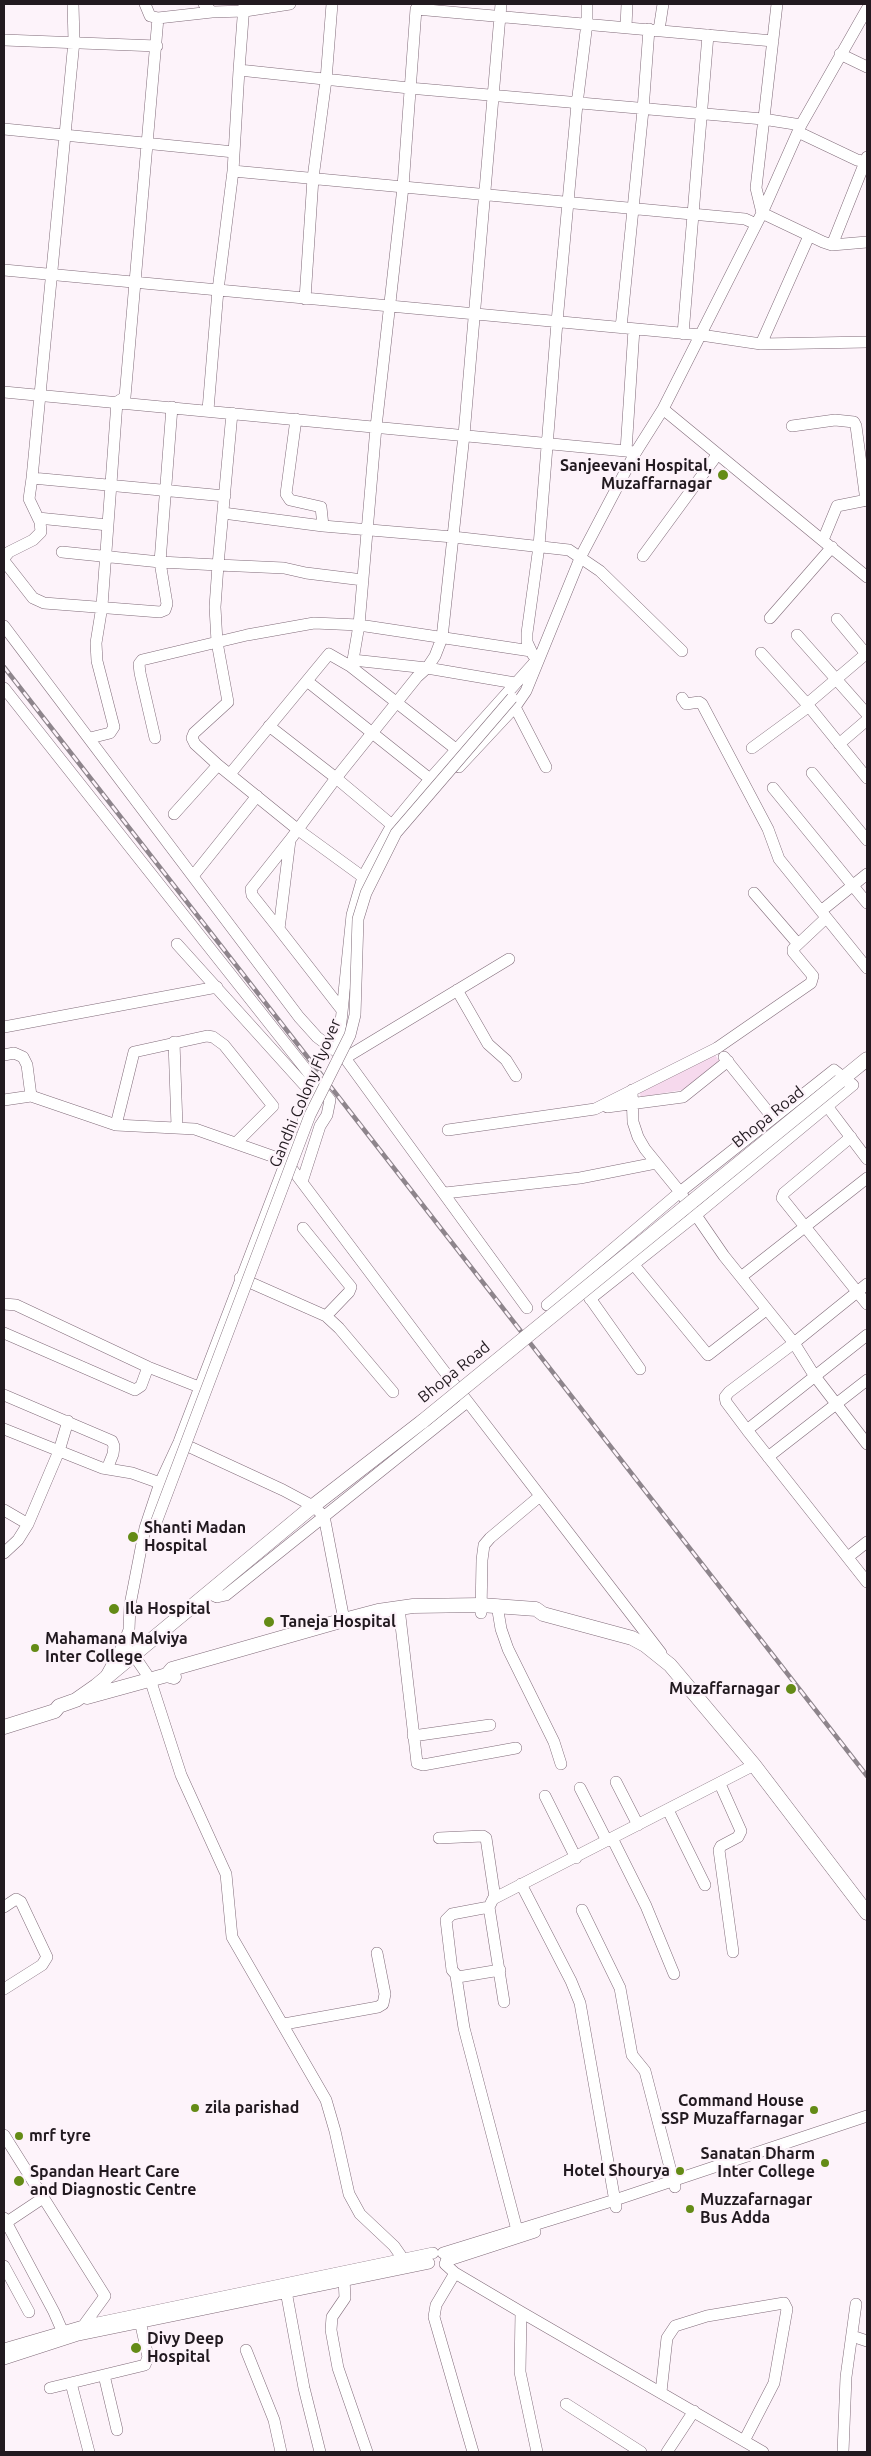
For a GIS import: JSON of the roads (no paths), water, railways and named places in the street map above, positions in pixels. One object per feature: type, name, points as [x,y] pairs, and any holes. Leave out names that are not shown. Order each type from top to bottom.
[{"type":"main road","name":"Bhopa Road","points":[[59,1706],[76,1700],[104,1679],[128,1650],[208,1593],[314,1506],[423,1421],[867,1059]]},
{"type":"main road","points":[[167,1675],[172,1669],[344,1620],[400,1612],[481,1609],[498,1610],[534,1618],[543,1614],[632,1638],[645,1645],[670,1665],[754,1765],[867,1913]]},
{"type":"main road","points":[[76,1700],[150,1679],[167,1675],[173,1677],[400,1612]]},
{"type":"main road","points":[[4,1721],[52,1706],[59,1706]]},
{"type":"main road","points":[[4,1727],[54,1711],[59,1706]]},
{"type":"street","points":[[73,4],[74,41],[64,135],[53,275],[29,499],[41,528],[39,536],[6,555],[4,561],[32,598],[40,602],[160,612],[165,610],[167,604],[160,562],[172,407]]},
{"type":"street","points":[[145,4],[150,16],[158,18],[208,8],[290,4]]},
{"type":"street","points":[[305,299],[313,178],[326,80],[332,4]]},
{"type":"street","points":[[534,656],[527,633],[548,444],[557,322],[577,104],[587,23],[587,4]]},
{"type":"street","points":[[626,27],[627,4]]},
{"type":"street","points":[[620,328],[654,30],[663,4]]},
{"type":"street","points":[[762,213],[756,188],[777,4]]},
{"type":"street","points":[[351,663],[359,625],[376,427],[403,187],[416,6],[501,10],[587,23],[773,41]]},
{"type":"street","points":[[208,410],[218,290],[233,171],[245,7]]},
{"type":"street","points":[[417,813],[513,703],[631,451],[663,409],[762,213],[799,128],[867,8]]},
{"type":"street","points":[[342,1010],[252,895],[250,889],[290,840],[336,778],[427,668],[435,656],[442,638],[464,435],[501,10]]},
{"type":"street","points":[[117,402],[125,397],[158,18]]},
{"type":"street","points":[[683,334],[708,35]]},
{"type":"street","points":[[4,40],[74,41],[157,46]]},
{"type":"street","points":[[840,54],[867,68]]},
{"type":"street","points":[[239,70],[577,104],[763,119],[799,128],[857,160],[867,160],[832,244]]},
{"type":"street","points":[[4,129],[234,152]]},
{"type":"street","points":[[233,171],[745,219],[756,224]]},
{"type":"street","points":[[762,213],[810,236],[832,244],[867,242]]},
{"type":"street","points":[[761,344],[810,236]]},
{"type":"street","points":[[4,270],[701,335],[761,344],[867,342]]},
{"type":"street","points":[[631,451],[634,329]]},
{"type":"street","points":[[4,392],[631,451]]},
{"type":"street","points":[[90,738],[110,733],[114,727],[96,654],[102,606],[117,402]]},
{"type":"street","points":[[663,409],[867,577]]},
{"type":"street","points":[[232,413],[216,607],[217,642],[227,704],[194,733],[192,738],[195,744],[218,765],[298,829],[364,878]]},
{"type":"street","points":[[296,419],[286,494],[290,500],[321,507],[323,526]]},
{"type":"street","points":[[770,618],[827,544],[837,506],[867,501],[854,422],[835,420],[792,426]]},
{"type":"street","points":[[643,556],[717,455]]},
{"type":"street","points":[[32,478],[225,496]]},
{"type":"street","points":[[223,513],[368,531],[453,537],[569,550],[581,556],[600,571],[682,651]]},
{"type":"street","points":[[38,518],[108,526]]},
{"type":"street","points":[[62,552],[160,562],[284,568],[306,573],[363,580]]},
{"type":"street","points":[[752,748],[808,706],[836,677],[867,654],[836,619]]},
{"type":"street","points":[[156,738],[139,663],[217,642],[314,623],[359,625],[442,638],[534,656]]},
{"type":"street","points":[[4,626],[299,1017],[317,1037],[342,1054],[527,1308]]},
{"type":"street","points":[[797,635],[867,714]]},
{"type":"street","points":[[761,652],[867,778]]},
{"type":"street","points":[[230,774],[329,654],[351,663],[457,750]]},
{"type":"street","points":[[342,1054],[342,1010],[352,915],[364,878],[392,825],[515,683],[534,656]]},
{"type":"street","points":[[351,663],[427,668],[515,683]]},
{"type":"street","points":[[307,682],[430,779]]},
{"type":"street","points":[[4,688],[330,1100],[327,1115],[320,1126],[302,1182]]},
{"type":"street","points":[[682,698],[686,704],[699,702],[702,704],[768,829],[779,859],[867,968]]},
{"type":"street","points":[[513,703],[546,767]]},
{"type":"street","name":"Gandhi Colony Flyover","points":[[134,1584],[310,1115],[350,1035],[355,1015],[358,919],[366,893],[396,833],[513,703]]},
{"type":"street","points":[[839,744],[867,720]]},
{"type":"street","points":[[269,726],[336,778],[392,825]]},
{"type":"street","points":[[174,814],[218,765]]},
{"type":"street","points":[[812,773],[867,840]]},
{"type":"street","points":[[773,788],[867,904]]},
{"type":"street","points":[[192,876],[257,796]]},
{"type":"street","points":[[279,929],[290,840]]},
{"type":"street","points":[[595,1109],[717,1048],[812,981],[811,973],[793,952],[823,915],[867,874]]},
{"type":"street","points":[[754,893],[798,944]]},
{"type":"street","points":[[177,944],[313,1094],[327,1115]]},
{"type":"street","points":[[342,1054],[509,959]]},
{"type":"street","points":[[4,1026],[217,987]]},
{"type":"street","points":[[457,990],[488,1044],[506,1060],[516,1076]]},
{"type":"street","points":[[116,1124],[134,1052],[207,1036],[219,1040],[271,1103],[272,1109],[236,1143]]},
{"type":"street","points":[[174,1042],[177,1126]]},
{"type":"street","points":[[717,1048],[773,1118]]},
{"type":"street","points":[[4,1055],[14,1053],[23,1057],[27,1065],[31,1096]]},
{"type":"street","points":[[448,1130],[683,1097],[728,1061]]},
{"type":"street","points":[[547,1305],[680,1192],[834,1070],[842,1079],[853,1085],[696,1215],[590,1299]]},
{"type":"street","points":[[632,1090],[635,1129],[656,1164],[680,1192],[741,1277],[794,1344],[814,1375],[867,1444]]},
{"type":"street","points":[[313,1094],[240,1278],[179,1442],[160,1483],[145,1528],[134,1584],[128,1650],[150,1679],[181,1775],[226,1874],[232,1937],[284,2024],[326,2100],[349,2194],[354,2206],[368,2223],[394,2246],[406,2262]]},
{"type":"street","points":[[4,1100],[31,1096],[116,1124],[136,1127],[177,1126],[195,1129],[286,1161],[467,1402],[670,1665]]},
{"type":"street","points":[[827,1106],[867,1159]]},
{"type":"street","points":[[851,1137],[782,1194],[783,1201],[867,1304]]},
{"type":"street","points":[[442,1191],[445,1193],[580,1178],[656,1164]]},
{"type":"street","points":[[741,1277],[867,1178]]},
{"type":"street","points":[[303,1228],[350,1287],[349,1292],[326,1316]]},
{"type":"street","points":[[634,1265],[708,1355],[766,1310]]},
{"type":"street","points":[[240,1278],[326,1316],[340,1328],[393,1392]]},
{"type":"street","points":[[578,1280],[640,1369]]},
{"type":"street","points":[[867,1284],[794,1344],[726,1395],[726,1402],[747,1430],[867,1582]]},
{"type":"street","points":[[6,1302],[148,1367],[199,1387]]},
{"type":"street","points":[[4,1333],[135,1390],[141,1386],[148,1367]]},
{"type":"street","points":[[747,1430],[814,1375],[867,1335]]},
{"type":"street","points":[[768,1457],[867,1380]]},
{"type":"street","points":[[4,1395],[68,1421],[113,1443],[113,1454],[107,1469]]},
{"type":"street","points":[[208,1593],[217,1597],[226,1595],[467,1402]]},
{"type":"street","points":[[4,1553],[18,1540],[28,1524],[59,1450],[68,1421]]},
{"type":"street","points":[[4,1429],[107,1469],[132,1473],[160,1483]]},
{"type":"street","points":[[179,1442],[215,1457],[314,1506],[324,1516],[344,1620]]},
{"type":"street","points":[[481,1609],[484,1546],[490,1538],[540,1496]]},
{"type":"street","points":[[4,1510],[28,1524]]},
{"type":"street","points":[[848,1558],[867,1542]]},
{"type":"street","points":[[498,1610],[501,1629],[508,1649],[554,1742],[561,1764]]},
{"type":"street","points":[[400,1612],[415,1761],[418,1765],[516,1748]]},
{"type":"street","points":[[413,1736],[490,1725]]},
{"type":"street","points":[[516,2230],[464,2028],[456,1976],[452,1970],[446,1920],[452,1914],[492,1902],[521,1884],[576,1858],[754,1765]]},
{"type":"street","points":[[616,1782],[638,1825]]},
{"type":"street","points":[[720,1784],[741,1831],[738,1837],[721,1846],[719,1850],[733,1952]]},
{"type":"street","points":[[580,1788],[646,1906],[674,1974]]},
{"type":"street","points":[[545,1796],[576,1858]]},
{"type":"street","points":[[668,1810],[705,1885]]},
{"type":"street","points":[[439,1838],[482,1836],[486,1838],[504,2002]]},
{"type":"street","points":[[521,1884],[571,1980],[580,2003],[615,2203]]},
{"type":"street","points":[[4,1907],[16,1899],[19,1900],[48,1957],[42,1965],[4,1990]]},
{"type":"street","points":[[582,1910],[618,1983],[632,2055],[645,2071],[674,2184]]},
{"type":"street","points":[[284,2024],[378,2007],[383,2004],[385,1994],[377,1953]]},
{"type":"street","points":[[456,1976],[500,1970]]},
{"type":"street","points":[[674,2184],[867,2116]]},
{"type":"street","points":[[140,2319],[406,2262],[439,2260],[867,2124]]},
{"type":"street","points":[[4,2135],[104,2296],[80,2331]]},
{"type":"street","points":[[43,2198],[4,2222],[64,2335]]},
{"type":"street","points":[[439,2260],[516,2230],[615,2203]]},
{"type":"street","points":[[439,2260],[453,2276],[692,2414],[763,2452]]},
{"type":"street","points":[[4,2349],[80,2331],[344,2279],[406,2262]]},
{"type":"street","points":[[4,2266],[30,2312]]},
{"type":"street","points":[[453,2276],[436,2305],[434,2317],[473,2452]]},
{"type":"street","points":[[344,2279],[346,2298],[332,2317],[331,2330],[338,2368],[367,2452]]},
{"type":"street","points":[[286,2291],[304,2388],[320,2452]]},
{"type":"street","points":[[660,2392],[667,2338],[675,2326],[707,2316],[784,2303],[787,2309],[774,2383],[744,2441]]},
{"type":"street","points":[[843,2452],[846,2377],[856,2304]]},
{"type":"street","points":[[521,2316],[660,2392],[748,2452]]},
{"type":"street","points":[[521,2316],[520,2372],[537,2452]]},
{"type":"street","points":[[50,2388],[142,2367],[148,2362],[140,2319]]},
{"type":"street","points":[[4,2359],[64,2335]]},
{"type":"street","points":[[852,2336],[867,2340]]},
{"type":"street","points":[[246,2350],[274,2420],[281,2452]]},
{"type":"street","points":[[104,2375],[118,2430]]},
{"type":"street","points":[[71,2383],[89,2452]]},
{"type":"street","points":[[566,2404],[640,2452]]},
{"type":"street","points":[[667,2452],[692,2414]]},
{"type":"railway","points":[[4,667],[867,1776]]},
{"type":"place","name":"Sanjeevani Hospital, Muzaffarnagar","points":[[723,475]]},
{"type":"place","name":"Shanti Madan Hospital","points":[[133,1537]]},
{"type":"place","name":"Ila Hospital","points":[[114,1609]]},
{"type":"place","name":"Taneja Hospital","points":[[269,1622]]},
{"type":"place","name":"Mahamana Malviya Inter College","points":[[35,1648]]},
{"type":"place","name":"Muzaffarnagar","points":[[791,1689]]},
{"type":"place","name":"zila parishad","points":[[195,2108]]},
{"type":"place","name":"Command House SSP Muzaffarnagar","points":[[814,2110]]},
{"type":"place","name":"mrf tyre","points":[[19,2136]]},
{"type":"place","name":"Sanatan Dharm Inter College","points":[[825,2163]]},
{"type":"place","name":"Hotel Shourya","points":[[680,2171]]},
{"type":"place","name":"Spandan Heart Care and Diagnostic Centre","points":[[19,2181]]},
{"type":"place","name":"Muzzafarnagar Bus Adda","points":[[690,2209]]},
{"type":"place","name":"Divy Deep Hospital","points":[[136,2348]]}]
